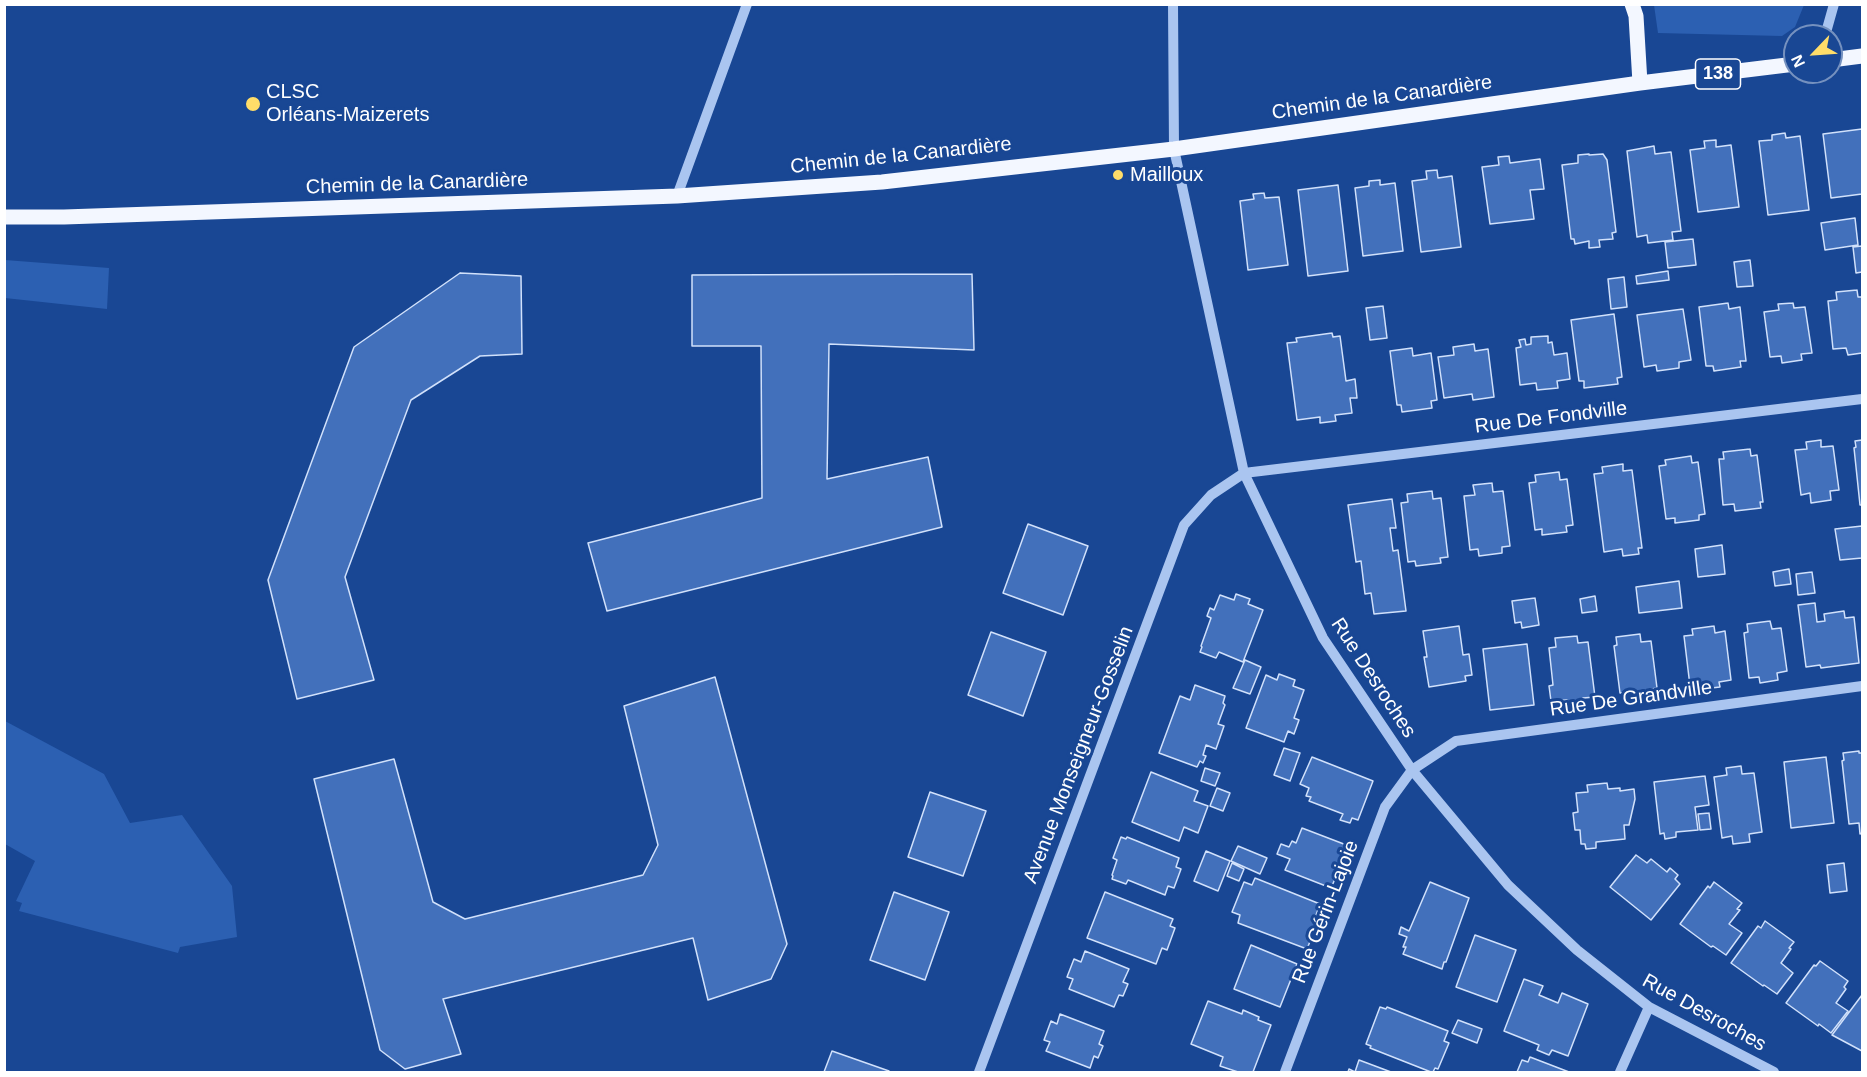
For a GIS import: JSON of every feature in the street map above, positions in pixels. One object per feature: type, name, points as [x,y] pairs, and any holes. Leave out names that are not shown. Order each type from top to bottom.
[{"type":"main road","points":[[1632,4],[1636,16],[1641,83]]},
{"type":"main road","points":[[1843,58],[1863,56]]},
{"type":"main road","name":"Chemin de la Canardière","points":[[4,217],[64,217],[677,196],[882,182],[1174,149],[1641,83],[1783,65]]},
{"type":"street","points":[[677,196],[747,4]]},
{"type":"street","name":"Rue Desroches","points":[[1173,4],[1174,149],[1244,473],[1323,638],[1412,770],[1508,885],[1577,950],[1649,1007],[1774,1072]]},
{"type":"street","points":[[1828,24],[1834,4]]},
{"type":"street","name":"Rue De Fondville","points":[[1244,473],[1863,399]]},
{"type":"street","name":"Avenue Monseigneur-Gosselin","points":[[979,1072],[1184,525],[1211,495],[1244,473]]},
{"type":"street","name":"Rue De Grandville","points":[[1412,770],[1456,741],[1863,687]]},
{"type":"street","name":"Rue Gérin-Lajoie","points":[[1285,1072],[1385,807],[1412,770]]},
{"type":"street","points":[[1620,1072],[1649,1007]]},
{"type":"shaded area","points":[[1654,4],[1804,5],[1796,24],[1783,24],[1782,36],[1658,33]]},
{"type":"shaded area","points":[[5,260],[109,268],[107,309],[5,298]]},
{"type":"shaded area","points":[[5,721],[104,774],[130,823],[182,815],[232,886],[237,937],[180,947],[178,953],[19,911],[22,903],[16,901],[35,861],[5,844]]},
{"type":"building","points":[[1862,129],[1862,194],[1831,198],[1823,134]]},
{"type":"building","points":[[1785,133],[1786,138],[1800,136],[1809,210],[1768,215],[1759,141],[1772,140],[1772,135]]},
{"type":"building","points":[[1716,140],[1716,147],[1731,145],[1739,207],[1698,212],[1690,150],[1705,148],[1704,141]]},
{"type":"building","points":[[1654,146],[1655,154],[1671,152],[1681,231],[1672,232],[1673,240],[1648,243],[1647,235],[1637,237],[1627,151]]},
{"type":"building","points":[[1603,154],[1607,160],[1616,232],[1612,233],[1613,239],[1599,240],[1600,247],[1589,248],[1589,241],[1575,244],[1574,239],[1571,239],[1562,165],[1578,163],[1578,155]]},
{"type":"building","points":[[1509,156],[1510,163],[1540,159],[1544,189],[1530,190],[1534,219],[1490,224],[1482,167],[1499,165],[1498,157]]},
{"type":"building","points":[[1437,170],[1438,178],[1452,176],[1461,247],[1421,252],[1412,181],[1427,179],[1426,171]]},
{"type":"building","points":[[1380,180],[1380,185],[1395,183],[1403,251],[1363,256],[1355,188],[1369,186],[1369,181]]},
{"type":"building","points":[[1338,185],[1348,271],[1308,276],[1298,190]]},
{"type":"building","points":[[1264,193],[1265,198],[1279,197],[1288,265],[1248,270],[1240,201],[1254,199],[1253,194]]},
{"type":"building","points":[[1855,218],[1858,245],[1825,250],[1821,223]]},
{"type":"building","points":[[1693,239],[1696,265],[1668,268],[1665,242]]},
{"type":"building","points":[[1862,246],[1862,272],[1856,273],[1853,247]]},
{"type":"building","points":[[1750,260],[1753,286],[1737,287],[1734,262]]},
{"type":"building","points":[[1668,271],[1669,280],[1637,284],[1636,276]]},
{"type":"building","points":[[460,273],[521,276],[522,354],[480,356],[411,400],[345,577],[374,680],[297,699],[268,580],[354,347]]},
{"type":"building","points":[[972,274],[974,350],[829,344],[827,479],[928,457],[942,527],[607,611],[588,543],[762,498],[761,346],[692,346],[692,275]]},
{"type":"building","points":[[1624,277],[1627,307],[1611,309],[1608,279]]},
{"type":"building","points":[[1857,290],[1858,297],[1862,297],[1862,353],[1848,355],[1846,348],[1833,349],[1828,301],[1837,300],[1836,292]]},
{"type":"building","points":[[1728,303],[1729,309],[1740,307],[1746,361],[1740,361],[1741,367],[1714,371],[1713,366],[1706,366],[1699,307]]},
{"type":"building","points":[[1793,303],[1794,308],[1805,307],[1812,353],[1801,354],[1802,360],[1782,363],[1781,356],[1770,357],[1764,312],[1779,310],[1778,304]]},
{"type":"building","points":[[1383,306],[1387,338],[1370,340],[1366,308]]},
{"type":"building","points":[[1683,309],[1691,360],[1679,362],[1679,368],[1657,371],[1656,365],[1644,367],[1637,315]]},
{"type":"building","points":[[1614,314],[1622,377],[1617,378],[1618,384],[1584,388],[1584,381],[1579,381],[1571,320]]},
{"type":"building","points":[[1332,333],[1333,337],[1340,336],[1346,381],[1355,379],[1357,398],[1350,398],[1352,413],[1335,415],[1336,421],[1320,423],[1320,417],[1297,420],[1287,343],[1297,342],[1296,338]]},
{"type":"building","points":[[1548,336],[1548,343],[1552,342],[1554,355],[1567,353],[1570,379],[1557,381],[1558,388],[1537,390],[1536,383],[1520,385],[1516,348],[1521,347],[1519,340],[1525,339],[1526,345],[1531,344],[1531,337]]},
{"type":"building","points":[[1474,344],[1475,351],[1488,349],[1494,397],[1473,400],[1472,394],[1444,398],[1438,357],[1454,355],[1453,347]]},
{"type":"building","points":[[1412,348],[1413,356],[1431,353],[1437,400],[1431,401],[1432,408],[1402,412],[1401,405],[1397,405],[1390,351]]},
{"type":"building","points":[[1821,440],[1821,447],[1833,446],[1839,490],[1830,491],[1831,500],[1811,503],[1810,493],[1801,495],[1795,450],[1807,449],[1806,442]]},
{"type":"building","points":[[1862,440],[1862,505],[1860,505],[1854,448],[1856,447],[1855,441]]},
{"type":"building","points":[[1750,449],[1751,456],[1757,455],[1763,502],[1760,502],[1761,508],[1735,511],[1734,504],[1723,505],[1719,459],[1724,459],[1723,452]]},
{"type":"building","points":[[1691,456],[1692,463],[1698,462],[1705,514],[1699,515],[1699,520],[1675,523],[1675,518],[1666,519],[1659,466],[1666,465],[1665,460]]},
{"type":"building","points":[[1623,464],[1623,471],[1632,470],[1642,548],[1638,548],[1639,554],[1623,556],[1622,549],[1604,552],[1594,474],[1603,473],[1602,467]]},
{"type":"building","points":[[1559,472],[1560,480],[1567,479],[1573,525],[1566,526],[1567,532],[1542,535],[1542,529],[1535,530],[1529,483],[1536,482],[1535,475]]},
{"type":"building","points":[[1492,483],[1493,492],[1503,491],[1510,546],[1502,547],[1502,553],[1479,556],[1478,549],[1470,550],[1464,496],[1475,495],[1473,485]]},
{"type":"building","points":[[1432,491],[1433,499],[1441,498],[1448,557],[1440,558],[1441,563],[1416,566],[1415,561],[1408,562],[1401,503],[1408,502],[1407,494]]},
{"type":"building","points":[[1392,499],[1396,528],[1390,528],[1393,551],[1398,550],[1406,611],[1374,614],[1371,593],[1365,594],[1361,561],[1356,562],[1348,505]]},
{"type":"building","points":[[1028,524],[1088,546],[1063,615],[1003,593]]},
{"type":"building","points":[[1862,526],[1862,558],[1840,560],[1835,529]]},
{"type":"building","points":[[1722,545],[1725,574],[1698,577],[1695,549]]},
{"type":"building","points":[[1789,569],[1791,584],[1775,586],[1773,572]]},
{"type":"building","points":[[1812,572],[1815,593],[1798,595],[1796,574]]},
{"type":"building","points":[[1679,581],[1682,608],[1639,613],[1636,587]]},
{"type":"building","points":[[1236,594],[1250,599],[1248,604],[1263,610],[1243,662],[1219,652],[1216,658],[1200,652],[1211,618],[1207,616],[1210,608],[1214,610],[1220,595],[1234,600]]},
{"type":"building","points":[[1595,596],[1597,611],[1582,613],[1580,599]]},
{"type":"building","points":[[1535,598],[1539,625],[1522,628],[1521,622],[1515,623],[1512,601]]},
{"type":"building","points":[[1815,603],[1817,622],[1825,621],[1824,614],[1844,611],[1845,618],[1854,617],[1859,663],[1821,668],[1820,665],[1806,667],[1798,605]]},
{"type":"building","points":[[1770,621],[1772,629],[1781,628],[1787,671],[1777,673],[1778,680],[1760,683],[1759,677],[1749,678],[1744,633],[1748,632],[1747,624]]},
{"type":"building","points":[[1459,626],[1463,655],[1469,654],[1472,675],[1465,676],[1466,681],[1429,687],[1423,631]]},
{"type":"building","points":[[1714,626],[1715,633],[1725,631],[1731,680],[1719,682],[1720,687],[1703,689],[1703,684],[1690,686],[1684,636],[1693,635],[1692,629]]},
{"type":"building","points":[[991,632],[1046,652],[1023,716],[968,695]]},
{"type":"building","points":[[1640,634],[1641,642],[1651,641],[1657,688],[1646,690],[1647,697],[1632,699],[1631,692],[1620,693],[1614,646],[1617,645],[1616,637]]},
{"type":"building","points":[[1577,636],[1578,643],[1588,642],[1595,697],[1583,698],[1583,704],[1568,706],[1567,700],[1551,701],[1549,686],[1553,685],[1549,648],[1556,647],[1555,638]]},
{"type":"building","points":[[1527,644],[1534,705],[1490,710],[1483,649]]},
{"type":"building","points":[[1245,660],[1261,667],[1250,694],[1233,688]]},
{"type":"building","points":[[1279,674],[1295,680],[1293,686],[1304,690],[1294,718],[1299,720],[1294,734],[1288,731],[1284,742],[1246,728],[1266,675],[1277,680]]},
{"type":"building","points":[[715,677],[787,944],[771,979],[708,1000],[693,938],[443,999],[461,1054],[405,1069],[380,1050],[314,779],[394,759],[433,902],[465,919],[643,875],[658,845],[624,706]]},
{"type":"building","points":[[1195,685],[1225,696],[1223,703],[1225,705],[1218,724],[1224,726],[1216,749],[1206,745],[1203,755],[1206,756],[1203,763],[1200,761],[1197,767],[1159,753],[1180,696],[1190,700]]},
{"type":"building","points":[[1284,748],[1300,753],[1290,781],[1274,775]]},
{"type":"building","points":[[1859,751],[1862,753],[1862,833],[1860,834],[1859,823],[1849,824],[1842,761],[1844,760],[1843,753]]},
{"type":"building","points":[[1312,757],[1373,781],[1358,820],[1352,818],[1350,823],[1340,820],[1343,814],[1309,801],[1311,797],[1306,796],[1309,788],[1300,784]]},
{"type":"building","points":[[1826,757],[1834,823],[1791,828],[1784,762]]},
{"type":"building","points":[[1741,766],[1742,774],[1754,773],[1762,832],[1749,834],[1750,842],[1733,844],[1732,836],[1722,838],[1714,777],[1727,775],[1726,768]]},
{"type":"building","points":[[1205,768],[1220,773],[1215,786],[1201,781]]},
{"type":"building","points":[[1151,772],[1198,791],[1194,801],[1208,806],[1198,833],[1184,827],[1179,841],[1132,822]]},
{"type":"building","points":[[1705,776],[1709,805],[1695,807],[1698,830],[1676,832],[1676,837],[1665,839],[1664,833],[1660,834],[1654,782]]},
{"type":"building","points":[[1607,783],[1608,789],[1620,788],[1620,791],[1634,789],[1635,799],[1629,825],[1624,825],[1625,839],[1596,842],[1596,848],[1586,849],[1585,844],[1581,844],[1580,830],[1575,830],[1573,813],[1578,812],[1576,793],[1588,792],[1587,785]]},
{"type":"building","points":[[1217,788],[1230,793],[1223,811],[1210,806]]},
{"type":"building","points":[[930,792],[986,811],[963,876],[908,857]]},
{"type":"building","points":[[1709,813],[1711,829],[1700,830],[1698,814]]},
{"type":"building","points":[[1302,828],[1349,846],[1344,857],[1349,859],[1340,881],[1335,879],[1331,888],[1285,870],[1290,859],[1277,854],[1281,844],[1289,847],[1292,841],[1296,843]]},
{"type":"building","points":[[1121,837],[1126,839],[1127,837],[1179,858],[1176,867],[1181,869],[1174,888],[1168,886],[1165,895],[1128,880],[1126,884],[1112,879],[1117,860],[1113,858]]},
{"type":"building","points":[[1238,846],[1267,858],[1260,874],[1231,861]]},
{"type":"building","points":[[1206,851],[1230,861],[1218,891],[1194,881]]},
{"type":"building","points":[[1636,855],[1647,863],[1651,859],[1667,872],[1670,868],[1678,875],[1675,879],[1680,884],[1651,920],[1610,887]]},
{"type":"building","points":[[1232,863],[1244,869],[1239,881],[1227,876]]},
{"type":"building","points":[[1844,863],[1847,891],[1830,893],[1827,865]]},
{"type":"building","points":[[1255,878],[1320,904],[1315,918],[1319,919],[1307,949],[1238,923],[1240,915],[1232,912],[1244,882],[1252,885]]},
{"type":"building","points":[[1430,882],[1469,898],[1442,969],[1403,954],[1407,937],[1399,934],[1401,927],[1409,931]]},
{"type":"building","points":[[1714,882],[1742,903],[1737,909],[1740,910],[1729,924],[1742,933],[1726,955],[1680,924],[1708,886],[1710,888]]},
{"type":"building","points":[[894,892],[949,912],[925,980],[870,960]]},
{"type":"building","points":[[1105,892],[1173,919],[1170,926],[1175,928],[1167,950],[1162,948],[1156,964],[1087,938]]},
{"type":"building","points":[[1765,921],[1794,942],[1781,963],[1793,973],[1777,994],[1731,963],[1758,926],[1761,928]]},
{"type":"building","points":[[1475,935],[1516,950],[1497,1002],[1456,987]]},
{"type":"building","points":[[1251,945],[1297,964],[1280,1007],[1234,989]]},
{"type":"building","points":[[1085,951],[1129,969],[1123,982],[1128,984],[1123,996],[1119,995],[1114,1007],[1069,989],[1073,979],[1067,977],[1074,959],[1081,962]]},
{"type":"building","points":[[1820,961],[1848,981],[1844,987],[1846,989],[1836,1003],[1848,1011],[1831,1033],[1786,1003],[1814,965],[1816,966]]},
{"type":"building","points":[[1524,979],[1543,986],[1539,995],[1558,1003],[1562,993],[1588,1004],[1568,1056],[1552,1050],[1549,1055],[1537,1050],[1539,1045],[1504,1031]]},
{"type":"building","points":[[1862,995],[1862,1051],[1832,1035]]},
{"type":"building","points":[[1208,1001],[1242,1014],[1243,1010],[1271,1025],[1253,1072],[1238,1072],[1220,1066],[1223,1057],[1191,1044]]},
{"type":"building","points":[[1380,1007],[1386,1009],[1387,1007],[1448,1031],[1444,1041],[1449,1043],[1438,1069],[1435,1068],[1431,1072],[1370,1048],[1371,1046],[1366,1044]]},
{"type":"building","points":[[1060,1014],[1104,1031],[1099,1044],[1103,1046],[1098,1058],[1094,1056],[1090,1068],[1046,1051],[1050,1042],[1044,1040],[1051,1021],[1057,1024]]},
{"type":"building","points":[[1458,1020],[1482,1029],[1477,1043],[1452,1033]]},
{"type":"building","points":[[832,1051],[889,1071],[889,1072],[824,1072]]},
{"type":"building","points":[[1530,1057],[1569,1072],[1517,1072],[1522,1060],[1528,1062]]},
{"type":"building","points":[[1359,1060],[1391,1072],[1355,1072]]},
{"type":"place","name":"CLSC Orléans-Maizerets","points":[[253,104]]},
{"type":"place","name":"Mailloux","points":[[1118,175]]}]
